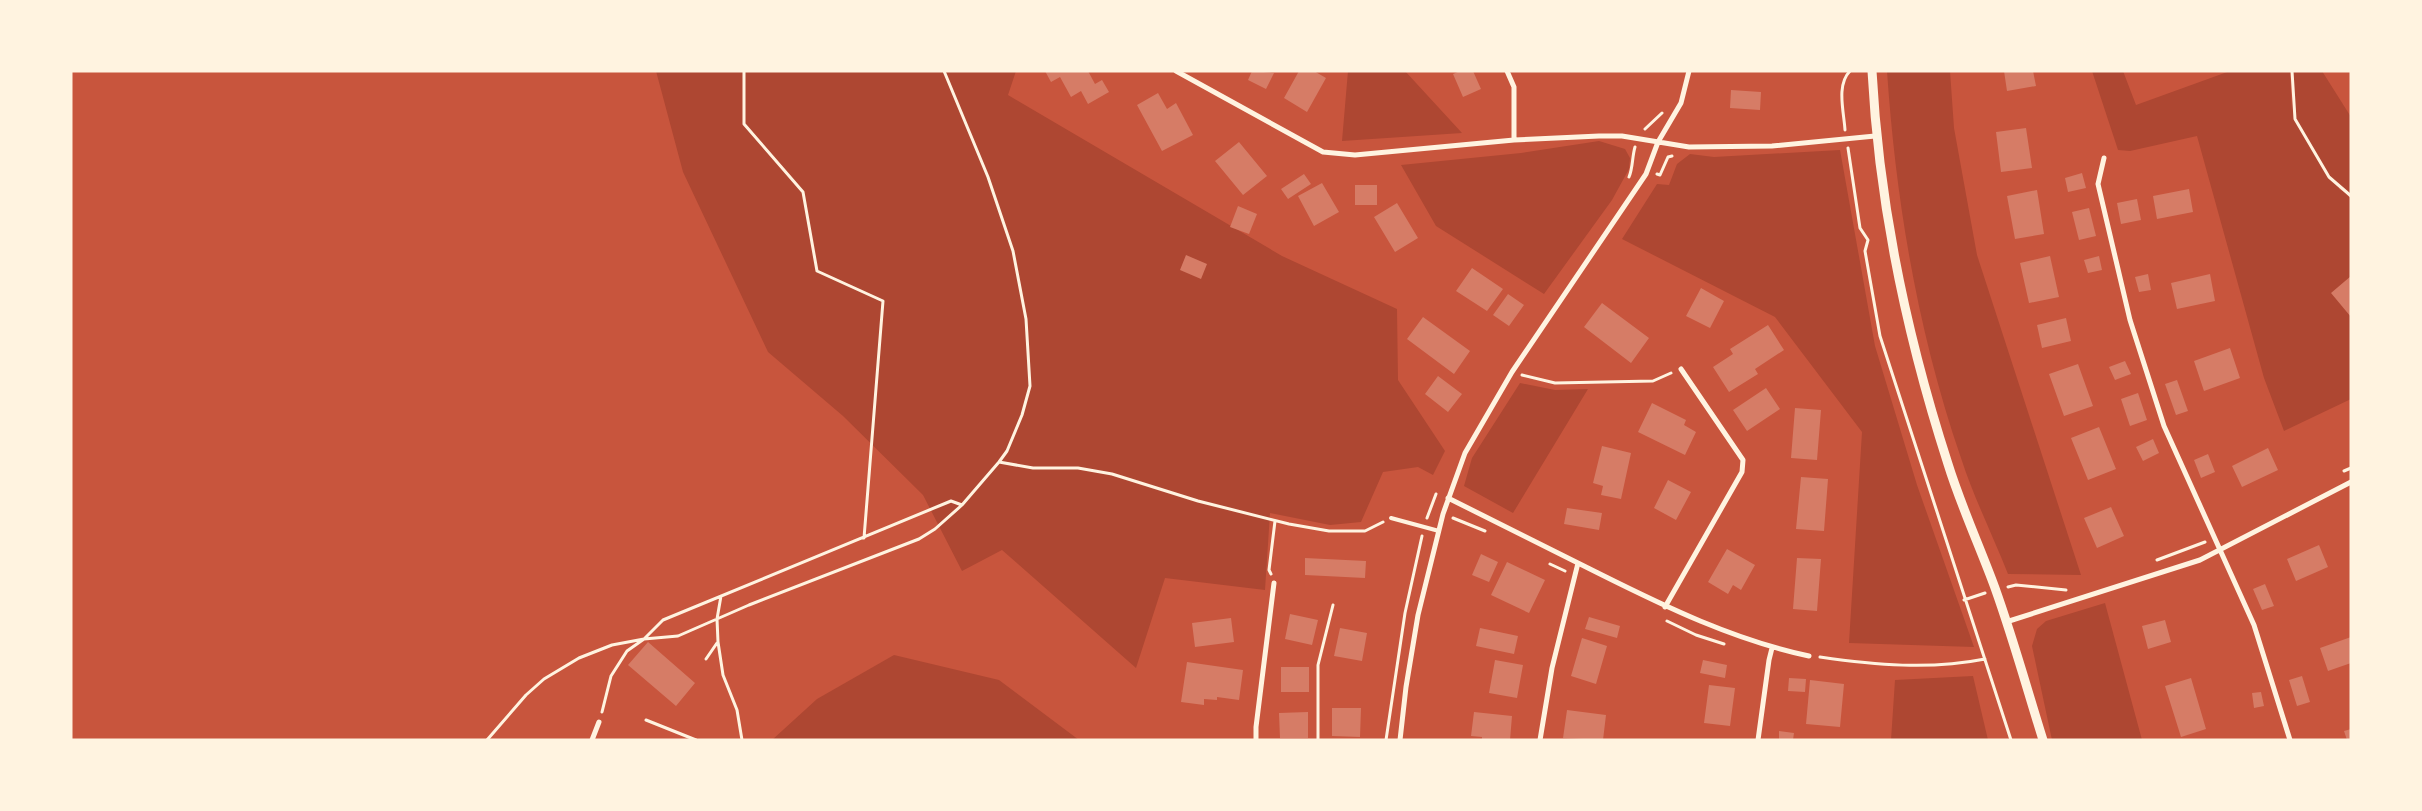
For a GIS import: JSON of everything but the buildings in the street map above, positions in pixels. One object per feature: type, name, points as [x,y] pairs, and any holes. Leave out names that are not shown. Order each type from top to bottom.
[{"type":"street","points":[[1176,71],[1323,152],[1355,154],[1514,140],[1614,136],[1689,147],[1772,146],[1875,136]]},
{"type":"street","points":[[1507,71],[1514,87],[1514,140]]},
{"type":"street","points":[[1400,740],[1406,687],[1418,615],[1448,498],[1465,453],[1512,372],[1646,174],[1658,142],[1680,103],[1689,71]]},
{"type":"street","points":[[1872,71],[1875,136],[1888,226],[1916,354],[1948,466],[1996,590],[2043,740]]},
{"type":"street","points":[[2104,158],[2098,184],[2130,320],[2164,426],[2254,626],[2290,740]]},
{"type":"street","points":[[1665,607],[1742,472],[1743,460],[1681,370]]},
{"type":"street","points":[[2006,622],[2200,560],[2351,482]]},
{"type":"street","points":[[1448,498],[1665,607],[1772,648],[1809,656]]},
{"type":"street","points":[[1540,740],[1552,668],[1578,563]]},
{"type":"street","points":[[1256,740],[1274,583]]},
{"type":"street","points":[[1758,740],[1772,648]]},
{"type":"street","points":[[592,740],[599,722]]},
{"type":"lane","points":[[1391,518],[1439,531]]},
{"type":"path","points":[[744,71],[744,124],[803,192],[817,270],[883,301],[864,538]]},
{"type":"path","points":[[488,740],[526,695],[565,665],[612,645],[644,639],[678,636],[749,604],[919,539],[935,529],[962,505],[1007,451],[1022,415],[1030,386],[1026,319],[1013,251],[988,177],[944,71]]},
{"type":"path","points":[[1850,71],[1845,76],[1842,89],[1846,139],[1860,228],[1868,240],[1865,251],[1880,336],[1964,600],[2011,740]]},
{"type":"path","points":[[2292,71],[2295,119],[2329,177],[2351,196]]},
{"type":"path","points":[[1512,372],[1555,383],[1653,380],[1681,370]]},
{"type":"path","points":[[999,462],[1033,468],[1078,468],[1112,474],[1198,501],[1275,521],[1329,531],[1365,531],[1391,518]]},
{"type":"path","points":[[599,722],[611,676],[627,650],[644,639],[663,620],[951,501],[962,505]]},
{"type":"path","points":[[1274,583],[1269,570],[1275,521]]},
{"type":"path","points":[[2150,563],[2214,539]]},
{"type":"path","points":[[1964,600],[2016,585],[2066,590],[2076,589]]},
{"type":"path","points":[[721,596],[717,619],[718,642],[723,675],[737,710],[742,740]]},
{"type":"path","points":[[1318,740],[1318,665],[1333,605]]},
{"type":"path","points":[[706,659],[718,642]]},
{"type":"path","points":[[1809,656],[1880,665],[1945,665],[1985,659]]},
{"type":"path","points":[[646,720],[696,740]]},
{"type":"shaded area","points":[[656,71],[1016,71],[1008,95],[1282,256],[1397,309],[1398,380],[1445,451],[1433,475],[1418,467],[1383,472],[1361,522],[1330,525],[1270,513],[1265,590],[1165,578],[1136,668],[1002,550],[962,571],[923,495],[843,416],[768,352],[683,172]]},
{"type":"shaded area","points":[[1348,71],[1405,71],[1462,133],[1342,141]]},
{"type":"shaded area","points":[[1887,71],[1950,71],[1954,128],[1977,255],[2081,575],[2008,574],[1972,488],[1946,411],[1921,315],[1911,267],[1896,170]]},
{"type":"shaded area","points":[[2092,71],[2123,71],[2136,105],[2230,71],[2290,71],[2292,112],[2293,71],[2322,71],[2351,117],[2351,194],[2340,185],[2339,189],[2346,193],[2351,200],[2351,399],[2284,431],[2264,378],[2197,136],[2130,151],[2118,150]]},
{"type":"shaded area","points":[[1599,141],[1625,149],[1630,158],[1629,169],[1612,200],[1544,294],[1436,226],[1401,165],[1521,153]]},
{"type":"shaded area","points":[[1840,150],[1875,346],[1917,485],[1974,647],[1849,643],[1862,432],[1775,317],[1622,239],[1657,184],[1669,185],[1677,164],[1690,154],[1714,157]]},
{"type":"shaded area","points":[[1520,383],[1555,390],[1588,389],[1513,513],[1464,486],[1472,458]]},
{"type":"shaded area","points":[[2105,603],[2142,740],[2052,740],[2032,646],[2037,629],[2046,621]]},
{"type":"shaded area","points":[[894,655],[999,680],[1079,740],[772,740],[817,699]]},
{"type":"shaded area","points":[[1973,676],[1988,740],[1891,740],[1895,680]]}]
